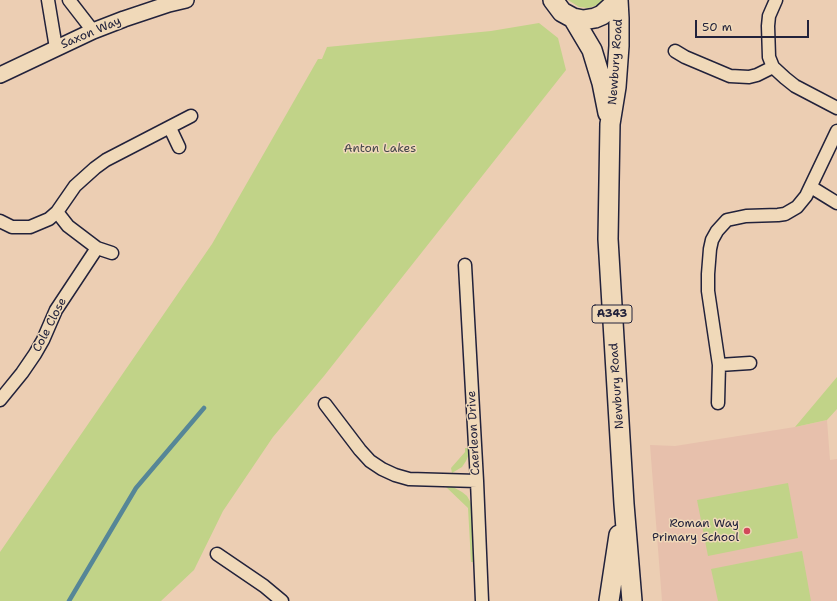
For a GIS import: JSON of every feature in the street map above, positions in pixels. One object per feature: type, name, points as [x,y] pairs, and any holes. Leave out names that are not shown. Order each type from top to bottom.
[{"type":"main road","name":"A343","points":[[553,0],[562,12],[573,18],[583,20],[595,18],[605,12],[617,0]]},
{"type":"main road","name":"Newbury Road","points":[[617,0],[620,18],[616,87],[610,124],[608,239],[624,504],[632,601]]},
{"type":"main road","name":"Newbury Road","points":[[573,18],[592,50],[602,83],[610,124]]},
{"type":"main road","name":"Newbury Road","points":[[609,601],[624,504]]},
{"type":"street","points":[[48,0],[56,48]]},
{"type":"street","points":[[69,0],[93,31]]},
{"type":"street","name":"Saxon Way","points":[[0,75],[93,31],[124,19],[186,0]]},
{"type":"street","points":[[776,0],[768,26],[770,57],[773,67],[795,86],[837,108]]},
{"type":"street","points":[[675,51],[719,72],[734,76],[749,77],[757,75],[773,67]]},
{"type":"street","points":[[0,221],[12,226],[30,227],[49,219],[57,212],[75,186],[106,160],[191,116]]},
{"type":"street","points":[[170,128],[179,147]]},
{"type":"street","points":[[718,403],[719,365],[710,307],[708,274],[710,249],[716,231],[727,220],[735,217],[768,217],[785,214],[797,207],[811,187],[837,131]]},
{"type":"street","points":[[811,187],[837,203]]},
{"type":"street","points":[[57,212],[68,226],[96,248],[112,253]]},
{"type":"street","name":"Cole Close","points":[[0,400],[35,354],[56,310],[96,248]]},
{"type":"street","name":"Caerleon Drive","points":[[465,265],[482,601]]},
{"type":"street","points":[[719,365],[750,363]]},
{"type":"street","points":[[325,404],[360,450],[370,461],[382,469],[409,479],[477,481]]},
{"type":"street","points":[[217,554],[264,586],[276,599]]},
{"type":"shaded area","name":"Roman Way Primary School","points":[[827,420],[830,460],[837,459],[837,601],[662,601],[650,445],[675,446],[795,427]]},
{"type":"green space","points":[[568,0],[605,0],[598,5],[588,8],[579,7]]},
{"type":"green space","name":"Anton Lakes","points":[[539,23],[558,38],[566,70],[324,376],[273,437],[223,511],[194,570],[161,601],[0,601],[0,552],[212,244],[318,59],[322,59],[327,47],[491,31]]},
{"type":"green space","points":[[837,377],[837,409],[827,420],[795,427]]},
{"type":"green space","points":[[465,448],[468,448],[469,454],[466,461],[462,467],[452,473],[451,468],[465,452]]},
{"type":"green space","points":[[788,483],[798,538],[708,556],[697,500]]},
{"type":"green space","points":[[446,487],[453,487],[462,492],[467,496],[472,505],[475,562],[471,562],[468,508]]},
{"type":"green space","points":[[802,551],[811,601],[718,601],[711,569]]},
{"type":"waterway","points":[[69,601],[136,488],[204,408]]},
{"type":"place","name":"Roman Way Primary School","points":[[747,531]]}]
